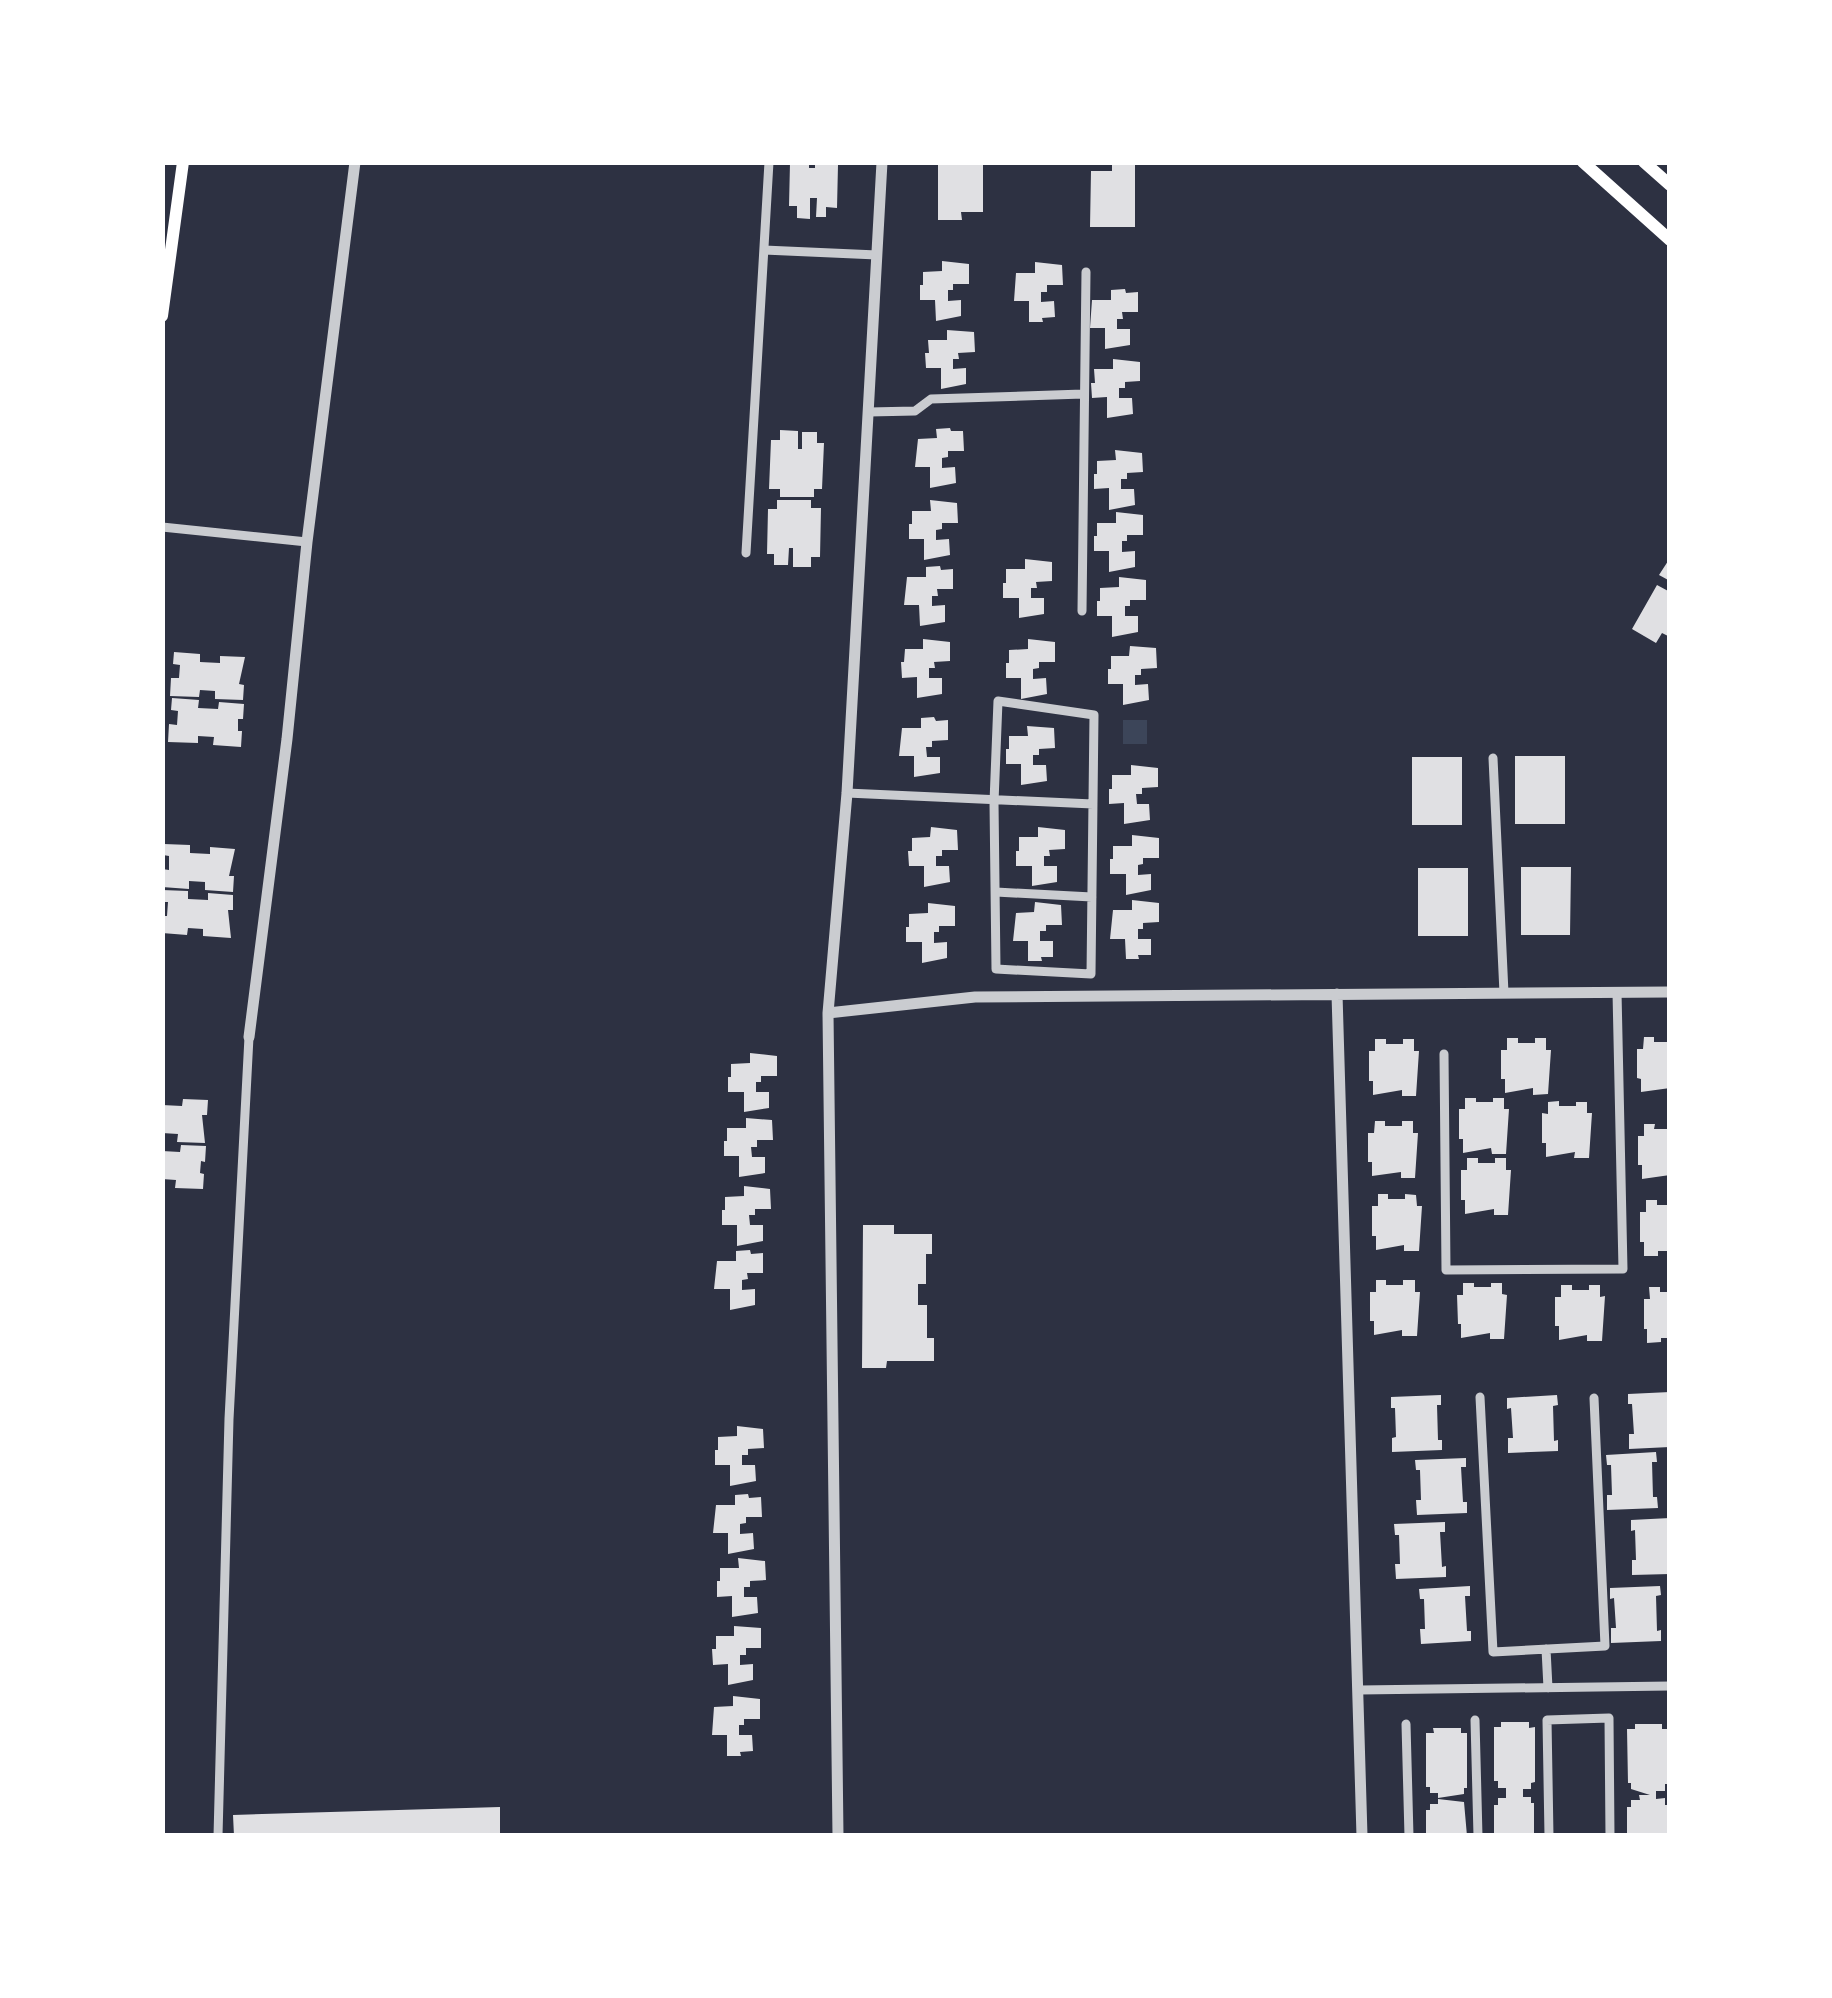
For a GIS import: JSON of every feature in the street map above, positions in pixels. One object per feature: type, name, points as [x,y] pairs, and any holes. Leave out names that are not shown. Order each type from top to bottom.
[{"type":"main road","points":[[162,316],[184,162]]},
{"type":"main road","points":[[1583,162],[1670,240]]},
{"type":"main road","points":[[1644,162],[1670,186]]},
{"type":"street","points":[[218,1836],[229,1419],[250,1037],[287,738],[306,542],[355,162]]},
{"type":"street","points":[[746,553],[769,162]]},
{"type":"street","points":[[838,1836],[828,1013],[846,793],[882,162]]},
{"type":"street","points":[[764,250],[877,254]]},
{"type":"street","points":[[1082,612],[1086,272]]},
{"type":"street","points":[[868,412],[915,411],[930,400],[1084,394]]},
{"type":"street","points":[[162,526],[306,542]]},
{"type":"street","points":[[998,702],[1094,715],[1093,804],[1091,974],[996,970],[994,802],[998,702]]},
{"type":"street","points":[[1493,758],[1504,992]]},
{"type":"street","points":[[846,793],[1093,804]]},
{"type":"street","points":[[996,892],[1092,897]]},
{"type":"street","points":[[1444,1054],[1446,1270],[1623,1268],[1617,992]]},
{"type":"street","points":[[828,1013],[975,997],[1670,992]]},
{"type":"street","points":[[1336,994],[1362,1836]]},
{"type":"street","points":[[1480,1397],[1493,1652],[1605,1646],[1594,1398]]},
{"type":"street","points":[[1546,1649],[1548,1688]]},
{"type":"street","points":[[1360,1690],[1670,1686]]},
{"type":"street","points":[[1549,1836],[1547,1720],[1608,1718],[1610,1836]]},
{"type":"street","points":[[1475,1720],[1478,1836]]},
{"type":"street","points":[[1406,1724],[1408,1836]]},
{"type":"shaded area","points":[[1123,720],[1147,720],[1147,744],[1123,744]]},
{"type":"building","points":[[809,162],[809,168],[815,168],[815,162],[838,165],[837,208],[826,207],[826,217],[816,217],[817,198],[810,198],[810,219],[797,218],[797,206],[789,206],[790,163]]},
{"type":"building","points":[[938,162],[983,162],[983,212],[961,212],[962,220],[938,220]]},
{"type":"building","points":[[1135,163],[1135,227],[1090,227],[1091,171],[1112,171],[1112,164]]},
{"type":"building","points":[[942,261],[969,264],[969,284],[953,284],[953,290],[948,290],[948,301],[961,300],[961,316],[936,321],[935,300],[920,300],[920,285],[923,272],[942,271]]},
{"type":"building","points":[[1035,262],[1062,265],[1063,285],[1047,285],[1047,292],[1041,292],[1041,302],[1054,301],[1055,317],[1042,318],[1043,322],[1029,322],[1029,301],[1014,301],[1016,273],[1035,273]]},
{"type":"building","points":[[1125,289],[1126,293],[1138,292],[1138,312],[1122,312],[1123,319],[1117,319],[1117,329],[1130,329],[1130,345],[1105,349],[1105,328],[1090,328],[1092,300],[1111,300],[1111,290]]},
{"type":"building","points":[[947,330],[974,332],[975,352],[958,353],[959,359],[953,359],[953,369],[966,368],[966,384],[941,389],[941,368],[926,368],[925,353],[929,353],[928,340],[947,340]]},
{"type":"building","points":[[1113,359],[1140,362],[1140,381],[1125,382],[1125,388],[1119,388],[1119,398],[1132,398],[1133,414],[1107,418],[1107,397],[1092,398],[1091,383],[1095,383],[1094,369],[1113,369]]},
{"type":"building","points":[[936,429],[963,431],[964,451],[948,451],[948,457],[942,458],[942,468],[955,467],[956,483],[930,488],[930,467],[915,467],[918,439],[937,438]]},
{"type":"building","points":[[780,430],[798,431],[798,449],[802,449],[802,432],[817,432],[817,443],[824,443],[822,489],[814,489],[814,497],[780,497],[780,489],[769,489],[771,440],[780,440]]},
{"type":"building","points":[[1115,450],[1142,453],[1143,472],[1127,473],[1127,479],[1121,479],[1121,489],[1134,489],[1135,505],[1109,510],[1109,488],[1094,489],[1094,474],[1097,461],[1116,460]]},
{"type":"building","points":[[777,500],[811,500],[811,508],[821,508],[820,557],[811,557],[811,567],[793,567],[793,548],[789,548],[788,565],[774,565],[774,554],[767,554],[768,509],[777,509]]},
{"type":"building","points":[[930,500],[957,503],[958,523],[942,523],[942,529],[936,530],[936,540],[949,539],[950,555],[924,560],[924,539],[909,539],[909,524],[912,511],[931,511]]},
{"type":"building","points":[[1116,512],[1143,515],[1143,535],[1127,535],[1127,541],[1122,541],[1122,552],[1135,551],[1135,567],[1109,572],[1109,551],[1094,551],[1094,536],[1097,523],[1116,523]]},
{"type":"building","points":[[1670,558],[1670,581],[1659,575]]},
{"type":"building","points":[[1025,559],[1052,562],[1052,581],[1036,582],[1037,588],[1031,588],[1031,598],[1044,598],[1044,614],[1019,618],[1019,598],[1003,598],[1003,583],[1006,569],[1025,569]]},
{"type":"building","points":[[940,566],[941,570],[953,569],[953,589],[937,589],[938,596],[932,596],[932,606],[945,605],[945,622],[920,626],[919,605],[904,605],[907,577],[926,577],[926,567]]},
{"type":"building","points":[[1119,577],[1146,580],[1146,600],[1130,600],[1130,606],[1125,606],[1125,616],[1138,616],[1138,632],[1112,637],[1112,616],[1097,616],[1097,601],[1100,588],[1119,587]]},
{"type":"building","points":[[1657,585],[1670,592],[1670,637],[1662,633],[1656,643],[1632,629]]},
{"type":"building","points":[[923,639],[950,642],[950,661],[934,662],[935,668],[929,668],[929,678],[942,678],[942,694],[917,698],[917,677],[902,678],[901,662],[905,649],[923,649]]},
{"type":"building","points":[[1028,639],[1055,642],[1055,662],[1039,662],[1039,668],[1033,669],[1033,679],[1046,678],[1047,694],[1021,699],[1021,678],[1006,678],[1006,663],[1009,650],[1028,649]]},
{"type":"building","points":[[1130,646],[1156,648],[1157,668],[1141,669],[1141,675],[1135,675],[1135,685],[1148,684],[1149,700],[1123,705],[1123,684],[1108,684],[1108,669],[1111,656],[1129,656]]},
{"type":"building","points":[[174,652],[200,654],[200,662],[220,663],[220,656],[245,657],[239,684],[244,685],[243,700],[215,699],[215,691],[200,690],[199,697],[170,696],[171,678],[179,678],[180,665],[173,664]]},
{"type":"building","points":[[172,698],[199,700],[198,708],[218,709],[219,702],[244,704],[243,719],[238,719],[241,747],[213,745],[214,737],[198,736],[198,743],[168,742],[169,724],[177,725],[178,711],[171,710]]},
{"type":"building","points":[[934,717],[936,721],[948,720],[948,740],[932,741],[932,747],[926,747],[927,757],[940,757],[940,773],[914,777],[914,756],[899,756],[902,728],[921,728],[921,718]]},
{"type":"building","points":[[1027,726],[1054,728],[1055,748],[1039,749],[1039,755],[1033,755],[1033,765],[1046,765],[1047,781],[1021,785],[1021,764],[1006,764],[1006,749],[1009,736],[1028,736]]},
{"type":"building","points":[[1515,756],[1565,756],[1565,824],[1515,824]]},
{"type":"building","points":[[1412,757],[1462,757],[1462,825],[1412,825]]},
{"type":"building","points":[[1131,765],[1158,768],[1158,787],[1142,788],[1142,794],[1136,794],[1137,804],[1149,804],[1150,820],[1124,824],[1124,803],[1109,804],[1109,789],[1112,775],[1131,775]]},
{"type":"building","points":[[931,827],[957,830],[958,850],[942,850],[942,856],[936,856],[936,866],[949,866],[950,882],[924,887],[924,866],[909,866],[908,851],[912,851],[912,838],[930,837]]},
{"type":"building","points":[[1038,827],[1065,830],[1065,849],[1049,850],[1050,856],[1044,856],[1044,866],[1057,866],[1057,882],[1032,886],[1032,866],[1016,866],[1016,851],[1019,837],[1038,837]]},
{"type":"building","points":[[1132,835],[1159,838],[1159,858],[1143,858],[1143,864],[1138,865],[1138,875],[1151,874],[1151,890],[1126,895],[1126,874],[1110,874],[1110,859],[1113,846],[1132,846]]},
{"type":"building","points":[[164,844],[190,845],[190,853],[210,854],[210,847],[235,849],[229,876],[234,876],[233,892],[205,890],[205,882],[189,881],[189,889],[162,887],[162,869],[169,870],[169,856],[163,855]]},
{"type":"building","points":[[1521,867],[1571,867],[1570,935],[1521,935]]},
{"type":"building","points":[[1418,868],[1468,868],[1468,936],[1418,936]]},
{"type":"building","points":[[162,890],[188,891],[188,899],[208,900],[208,893],[233,895],[233,910],[228,910],[231,938],[203,936],[203,929],[188,928],[187,935],[162,933],[162,916],[167,916],[168,902],[162,902]]},
{"type":"building","points":[[1132,900],[1159,903],[1159,922],[1143,923],[1143,929],[1138,929],[1138,939],[1151,939],[1151,955],[1138,955],[1139,959],[1126,959],[1125,939],[1110,939],[1113,910],[1132,910]]},
{"type":"building","points":[[1035,902],[1061,905],[1062,925],[1046,925],[1046,931],[1040,931],[1040,941],[1053,941],[1053,957],[1028,961],[1028,941],[1013,941],[1016,913],[1034,912]]},
{"type":"building","points":[[928,903],[955,906],[955,926],[939,926],[939,932],[934,932],[934,943],[947,942],[947,958],[922,963],[922,942],[906,942],[906,927],[909,914],[928,913]]},
{"type":"building","points":[[1644,1037],[1654,1037],[1654,1042],[1670,1042],[1670,1088],[1641,1092],[1637,1049],[1643,1049]]},
{"type":"building","points":[[1507,1038],[1535,1043],[1535,1038],[1546,1038],[1546,1050],[1551,1050],[1548,1094],[1533,1095],[1533,1088],[1505,1093],[1501,1050],[1507,1050]]},
{"type":"building","points":[[1375,1039],[1403,1044],[1403,1039],[1414,1039],[1414,1051],[1419,1051],[1416,1096],[1402,1096],[1402,1090],[1373,1095],[1369,1051],[1375,1051]]},
{"type":"building","points":[[750,1053],[777,1056],[777,1076],[761,1076],[761,1082],[756,1082],[756,1092],[769,1092],[769,1108],[744,1112],[744,1092],[728,1092],[728,1077],[731,1064],[750,1063]]},
{"type":"building","points":[[1465,1098],[1493,1102],[1493,1098],[1504,1098],[1504,1109],[1509,1109],[1506,1154],[1492,1154],[1491,1148],[1463,1153],[1459,1109],[1465,1109]]},
{"type":"building","points":[[183,1099],[208,1100],[207,1115],[202,1115],[205,1143],[177,1142],[178,1134],[162,1133],[162,1105],[182,1106]]},
{"type":"building","points":[[1559,1101],[1559,1106],[1587,1102],[1587,1113],[1592,1113],[1589,1158],[1574,1158],[1575,1152],[1546,1157],[1542,1113],[1548,1114],[1548,1102]]},
{"type":"building","points":[[746,1118],[772,1120],[773,1140],[757,1140],[757,1147],[751,1147],[752,1157],[765,1157],[765,1173],[739,1177],[739,1156],[724,1156],[724,1141],[727,1128],[746,1128]]},
{"type":"building","points":[[1375,1121],[1385,1121],[1385,1126],[1402,1126],[1402,1121],[1413,1121],[1413,1133],[1418,1133],[1415,1178],[1401,1178],[1401,1172],[1372,1176],[1368,1133],[1374,1133]]},
{"type":"building","points":[[1644,1124],[1655,1124],[1654,1129],[1670,1129],[1670,1175],[1642,1179],[1638,1136],[1644,1136]]},
{"type":"building","points":[[181,1145],[206,1146],[200,1173],[204,1174],[203,1189],[175,1188],[176,1180],[162,1179],[162,1151],[180,1152]]},
{"type":"building","points":[[1467,1158],[1495,1163],[1495,1158],[1506,1158],[1506,1170],[1511,1170],[1508,1215],[1494,1215],[1494,1209],[1465,1214],[1461,1170],[1467,1170]]},
{"type":"building","points":[[744,1186],[770,1189],[771,1209],[755,1209],[755,1215],[749,1215],[750,1225],[763,1225],[763,1241],[737,1246],[737,1225],[722,1225],[722,1210],[725,1197],[744,1196]]},
{"type":"building","points":[[1378,1194],[1388,1194],[1388,1199],[1416,1195],[1417,1206],[1422,1206],[1419,1251],[1404,1251],[1404,1245],[1376,1250],[1372,1206],[1378,1206]]},
{"type":"building","points":[[1646,1200],[1670,1205],[1670,1251],[1658,1251],[1658,1256],[1644,1256],[1644,1242],[1640,1242],[1640,1212],[1646,1212]]},
{"type":"building","points":[[863,1225],[894,1225],[894,1234],[932,1234],[932,1254],[926,1254],[926,1284],[918,1284],[918,1305],[927,1305],[927,1338],[934,1338],[934,1361],[887,1361],[886,1368],[862,1368]]},
{"type":"building","points":[[750,1250],[751,1254],[763,1253],[763,1273],[747,1273],[748,1279],[742,1280],[742,1290],[755,1289],[755,1305],[730,1310],[730,1289],[714,1289],[717,1261],[736,1261],[736,1251]]},
{"type":"building","points":[[1376,1280],[1386,1280],[1386,1285],[1403,1285],[1403,1280],[1415,1280],[1415,1292],[1420,1292],[1417,1336],[1402,1336],[1402,1330],[1374,1335],[1370,1292],[1376,1292]]},
{"type":"building","points":[[1463,1283],[1491,1287],[1491,1283],[1502,1283],[1502,1294],[1507,1295],[1504,1339],[1490,1339],[1490,1333],[1461,1338],[1457,1295],[1463,1295]]},
{"type":"building","points":[[1561,1285],[1589,1290],[1589,1285],[1600,1285],[1600,1297],[1605,1296],[1602,1341],[1587,1341],[1587,1335],[1559,1340],[1555,1297],[1561,1297]]},
{"type":"building","points":[[1649,1287],[1670,1292],[1670,1338],[1661,1338],[1661,1342],[1647,1343],[1644,1299],[1650,1299]]},
{"type":"building","points":[[1670,1392],[1670,1447],[1629,1449],[1629,1434],[1634,1434],[1628,1394]]},
{"type":"building","points":[[1441,1395],[1441,1405],[1437,1405],[1442,1450],[1392,1452],[1392,1438],[1396,1437],[1391,1397]]},
{"type":"building","points":[[1557,1395],[1558,1405],[1553,1406],[1558,1451],[1508,1453],[1508,1438],[1513,1438],[1507,1398]]},
{"type":"building","points":[[737,1426],[763,1429],[764,1448],[748,1449],[748,1455],[742,1455],[742,1465],[755,1465],[756,1481],[730,1486],[730,1465],[715,1465],[715,1450],[718,1437],[737,1436]]},
{"type":"building","points":[[1656,1452],[1657,1462],[1652,1462],[1653,1497],[1657,1497],[1658,1508],[1607,1510],[1607,1495],[1612,1495],[1611,1465],[1607,1465],[1606,1455]]},
{"type":"building","points":[[1466,1458],[1466,1467],[1461,1467],[1467,1513],[1417,1515],[1420,1470],[1416,1470],[1415,1460]]},
{"type":"building","points":[[748,1494],[749,1498],[761,1497],[762,1517],[746,1517],[746,1523],[740,1524],[740,1534],[753,1533],[754,1549],[728,1554],[728,1533],[713,1533],[716,1505],[735,1505],[735,1495]]},
{"type":"building","points":[[1670,1518],[1670,1574],[1632,1575],[1632,1560],[1636,1560],[1631,1520]]},
{"type":"building","points":[[1445,1522],[1445,1532],[1440,1532],[1446,1577],[1396,1579],[1399,1535],[1395,1535],[1394,1524]]},
{"type":"building","points":[[738,1558],[765,1561],[766,1580],[750,1581],[750,1587],[744,1587],[744,1597],[757,1597],[758,1613],[732,1617],[732,1596],[717,1597],[717,1581],[720,1568],[739,1568]]},
{"type":"building","points":[[1470,1586],[1470,1596],[1465,1596],[1471,1641],[1421,1644],[1424,1599],[1420,1599],[1419,1589]]},
{"type":"building","points":[[1660,1586],[1661,1595],[1656,1596],[1661,1641],[1611,1643],[1611,1628],[1616,1628],[1610,1588]]},
{"type":"building","points":[[734,1626],[761,1628],[761,1648],[746,1648],[746,1655],[740,1655],[740,1665],[753,1664],[753,1680],[728,1685],[728,1664],[713,1665],[712,1649],[716,1649],[716,1636],[734,1636]]},
{"type":"building","points":[[733,1696],[760,1699],[760,1719],[744,1719],[744,1725],[739,1725],[739,1735],[752,1735],[753,1751],[740,1752],[741,1756],[727,1756],[727,1735],[712,1735],[714,1707],[733,1706]]},
{"type":"building","points":[[1501,1722],[1529,1722],[1529,1728],[1535,1727],[1535,1782],[1531,1789],[1523,1789],[1523,1797],[1531,1797],[1534,1803],[1534,1836],[1494,1836],[1494,1805],[1498,1805],[1498,1798],[1506,1798],[1506,1788],[1498,1788],[1498,1781],[1494,1781],[1494,1727],[1501,1727]]},
{"type":"building","points":[[1635,1724],[1662,1724],[1662,1729],[1668,1729],[1668,1784],[1665,1791],[1656,1791],[1656,1799],[1665,1798],[1668,1805],[1668,1836],[1627,1836],[1627,1807],[1631,1807],[1631,1800],[1640,1800],[1639,1795],[1650,1795],[1631,1789],[1628,1783],[1627,1729],[1635,1729]]},
{"type":"building","points":[[1433,1728],[1461,1728],[1461,1733],[1467,1733],[1464,1794],[1438,1798],[1438,1793],[1430,1793],[1430,1787],[1426,1787],[1426,1733],[1434,1733]]},
{"type":"building","points":[[1438,1799],[1464,1802],[1467,1836],[1426,1836],[1426,1810],[1430,1810],[1430,1804],[1438,1804]]},
{"type":"building","points":[[500,1807],[500,1836],[234,1836],[233,1815]]}]
